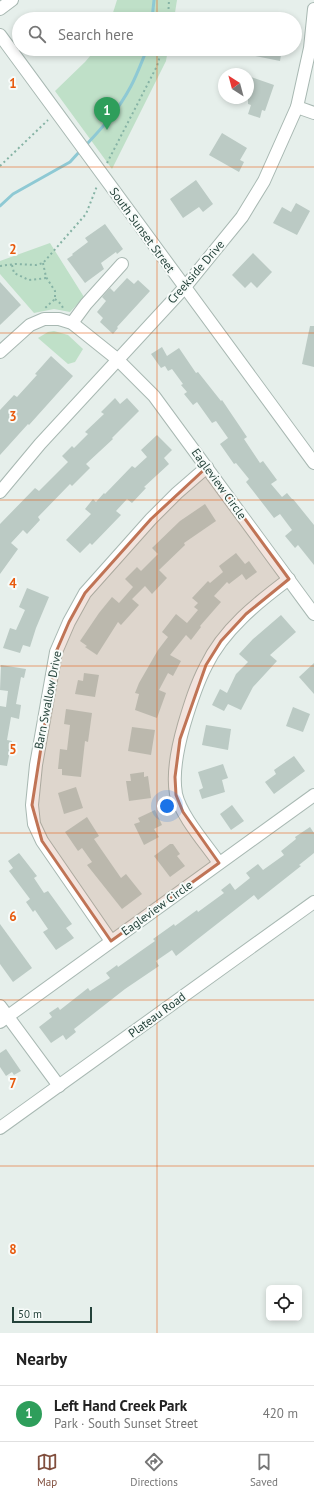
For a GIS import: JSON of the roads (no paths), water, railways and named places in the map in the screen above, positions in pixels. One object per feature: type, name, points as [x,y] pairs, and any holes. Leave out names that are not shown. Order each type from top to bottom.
[{"type":"street","points":[[0,9],[12,0]]},
{"type":"street","name":"Creekside Drive","points":[[0,492],[40,444],[185,287],[242,218],[264,181],[297,107],[310,48],[314,9]]},
{"type":"street","name":"South Sunset Street","points":[[0,35],[12,52]]},
{"type":"street","name":"South Sunset Street","points":[[15,56],[314,463]]},
{"type":"street","points":[[297,107],[314,113]]},
{"type":"street","points":[[0,352],[30,325],[44,319],[59,319],[72,323],[86,304],[122,264]]},
{"type":"street","name":"Eagleview Circle","points":[[72,323],[117,359],[154,396],[314,614]]},
{"type":"street","name":"Barn Swallow Drive","points":[[111,941],[42,842],[34,824],[32,805],[36,765],[56,652],[69,622],[85,593],[151,519],[177,493],[207,467]]},
{"type":"street","points":[[219,863],[183,812],[176,795],[175,777],[180,739],[192,699],[206,665],[221,641],[246,614],[289,579]]},
{"type":"street","name":"Eagleview Circle","points":[[4,1020],[314,795]]},
{"type":"street","name":"Plateau Road","points":[[0,1128],[314,902]]},
{"type":"street","points":[[0,1006],[4,1020],[58,1086]]},
{"type":"waterway","points":[[153,12],[154,0]]},
{"type":"waterway","points":[[86,145],[116,110],[133,82],[144,56]]},
{"type":"waterway","points":[[0,206],[13,194],[70,162],[80,151]]},
{"type":"place","name":"Left Hand Creek Park","points":[[107,130]]}]
